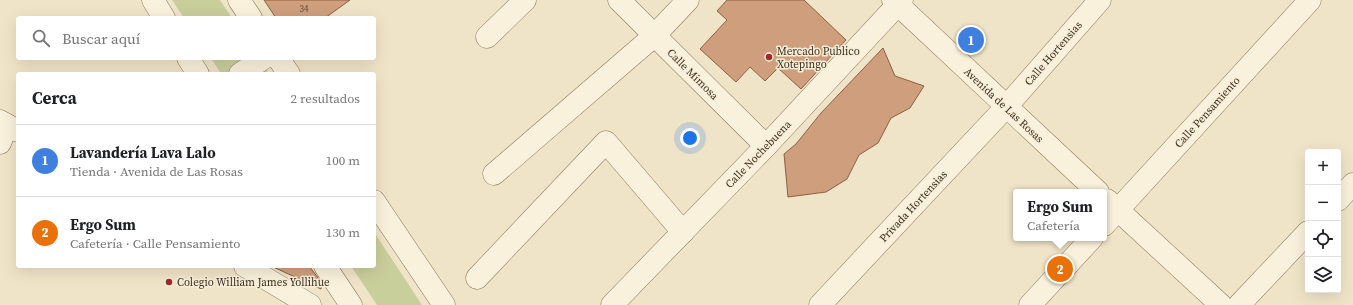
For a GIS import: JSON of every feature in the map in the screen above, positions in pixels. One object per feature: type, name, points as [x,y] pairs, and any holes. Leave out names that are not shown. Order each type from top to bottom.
[{"type":"street","points":[[153,0],[163,16]]},
{"type":"street","points":[[239,0],[250,16]]},
{"type":"street","points":[[486,38],[524,0]]},
{"type":"street","name":"Calle Mimosa","points":[[618,0],[766,146]]},
{"type":"street","points":[[494,174],[654,36],[688,0]]},
{"type":"street","name":"Calle Hortensias","points":[[1006,107],[1100,0]]},
{"type":"street","name":"Calle Pensamiento","points":[[1109,211],[1310,0]]},
{"type":"street","name":"Avenida de Las Rosas","points":[[898,2],[1006,107],[1095,189]]},
{"type":"street","name":"Calle Nochebuena","points":[[612,305],[766,146],[898,2]]},
{"type":"street","points":[[189,60],[197,72]]},
{"type":"street","points":[[243,72],[261,60]]},
{"type":"street","points":[[279,60],[288,72]]},
{"type":"street","name":"Privada Hortensias","points":[[820,305],[1006,107]]},
{"type":"street","points":[[477,278],[606,142],[683,232]]},
{"type":"street","points":[[1341,197],[1353,184]]},
{"type":"street","points":[[376,204],[444,305]]},
{"type":"street","points":[[1109,211],[1221,305]]},
{"type":"street","points":[[1239,305],[1305,235]]},
{"type":"street","points":[[1030,305],[1089,241]]},
{"type":"street","points":[[248,268],[310,305]]},
{"type":"street","points":[[326,268],[351,305]]},
{"type":"green space","points":[[172,0],[220,0],[231,16],[183,16]]},
{"type":"green space","points":[[212,60],[260,60],[268,72],[220,72]]},
{"type":"green space","points":[[376,235],[422,305],[377,305],[352,268],[376,268]]},
{"type":"building","points":[[264,0],[350,0],[328,16],[275,16]]},
{"type":"building","name":"Mercado Publico Xotepingo","points":[[727,0],[804,0],[846,40],[801,89],[778,68],[765,81],[750,67],[736,82],[700,49],[727,20],[717,11]]},
{"type":"building","points":[[883,48],[895,76],[924,86],[910,108],[891,118],[878,143],[859,155],[847,179],[826,192],[788,197],[784,154],[796,144],[821,113]]},
{"type":"building","points":[[275,268],[311,268],[322,283],[321,289]]},
{"type":"place","name":"Lavandería Lava Lalo","points":[[971,40]]},
{"type":"place","name":"Mercado Publico Xotepingo","points":[[769,57]]},
{"type":"place","name":"Ergo Sum","points":[[1060,269]]},
{"type":"place","name":"Colegio William James Yollihue","points":[[169,282]]}]
